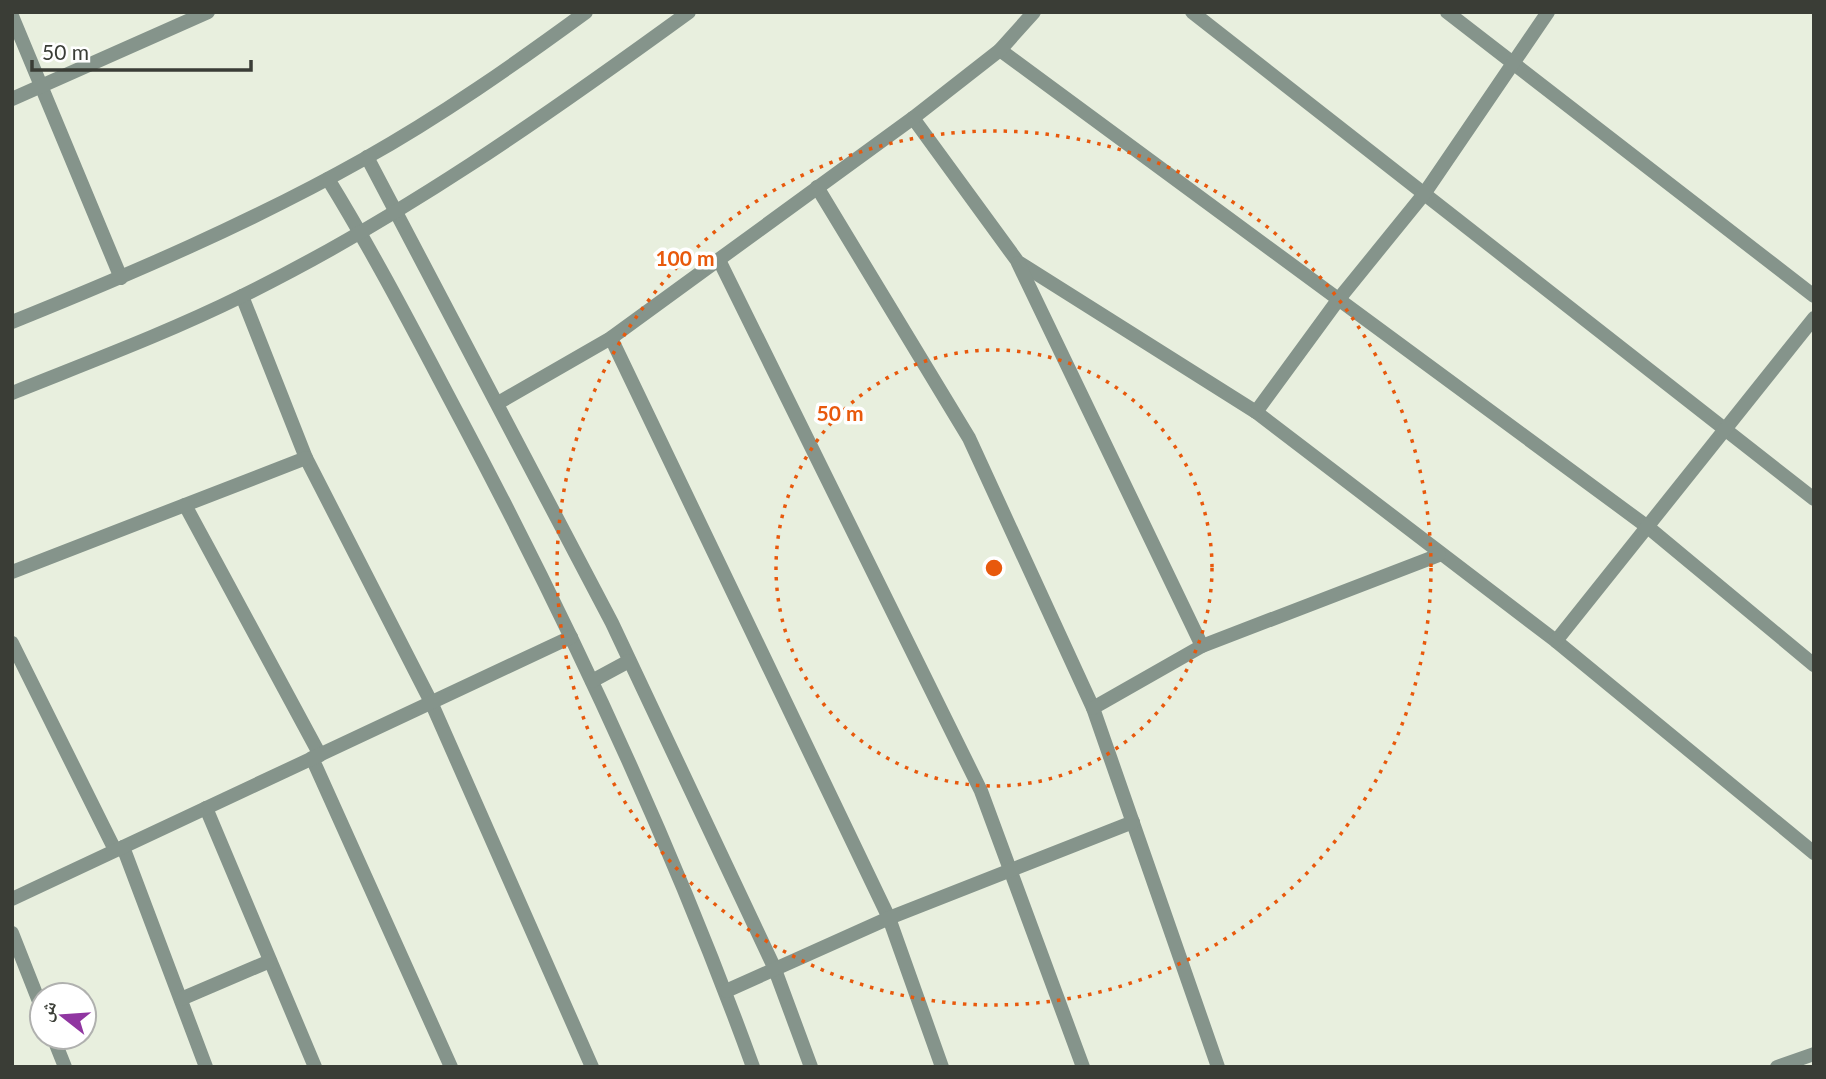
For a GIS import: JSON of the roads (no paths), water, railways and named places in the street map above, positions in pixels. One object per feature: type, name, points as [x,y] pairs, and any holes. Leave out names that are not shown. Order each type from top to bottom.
[{"type":"street","points":[[12,99],[208,12]]},
{"type":"street","points":[[12,322],[121,278],[328,179],[526,55],[586,12]]},
{"type":"street","points":[[12,393],[148,338],[242,296],[361,232],[556,110],[689,12]]},
{"type":"street","points":[[498,403],[611,338],[719,260],[913,118],[1000,50],[1034,12]]},
{"type":"street","points":[[1192,12],[1814,499]]},
{"type":"street","points":[[1447,12],[1512,65],[1814,296]]},
{"type":"street","points":[[1256,412],[1338,300],[1424,194],[1548,12]]},
{"type":"street","points":[[12,16],[121,278]]},
{"type":"street","points":[[1000,50],[1649,528],[1814,666]]},
{"type":"street","points":[[913,118],[1018,261],[1202,646]]},
{"type":"street","points":[[367,157],[498,403],[629,661],[774,968],[811,1067]]},
{"type":"street","points":[[328,179],[361,232],[522,534],[638,780],[726,991],[753,1067]]},
{"type":"street","points":[[817,187],[969,438],[1093,708],[1218,1067]]},
{"type":"street","points":[[719,260],[981,792],[1083,1067]]},
{"type":"street","points":[[1018,261],[1256,412],[1438,555],[1556,641],[1814,853]]},
{"type":"street","points":[[242,296],[306,458],[431,702],[592,1067]]},
{"type":"street","points":[[1556,641],[1649,528],[1814,318]]},
{"type":"street","points":[[611,338],[889,918],[942,1067]]},
{"type":"street","points":[[12,572],[306,458]]},
{"type":"street","points":[[185,505],[316,757],[451,1067]]},
{"type":"street","points":[[1093,708],[1202,646],[1438,555]]},
{"type":"street","points":[[12,899],[571,637]]},
{"type":"street","points":[[12,643],[119,849],[206,1067]]},
{"type":"street","points":[[592,681],[629,661]]},
{"type":"street","points":[[206,808],[315,1067]]},
{"type":"street","points":[[726,991],[889,918],[1133,821]]},
{"type":"street","points":[[12,933],[31,981]]},
{"type":"street","points":[[181,999],[270,961]]},
{"type":"street","points":[[1777,1067],[1814,1054]]}]
